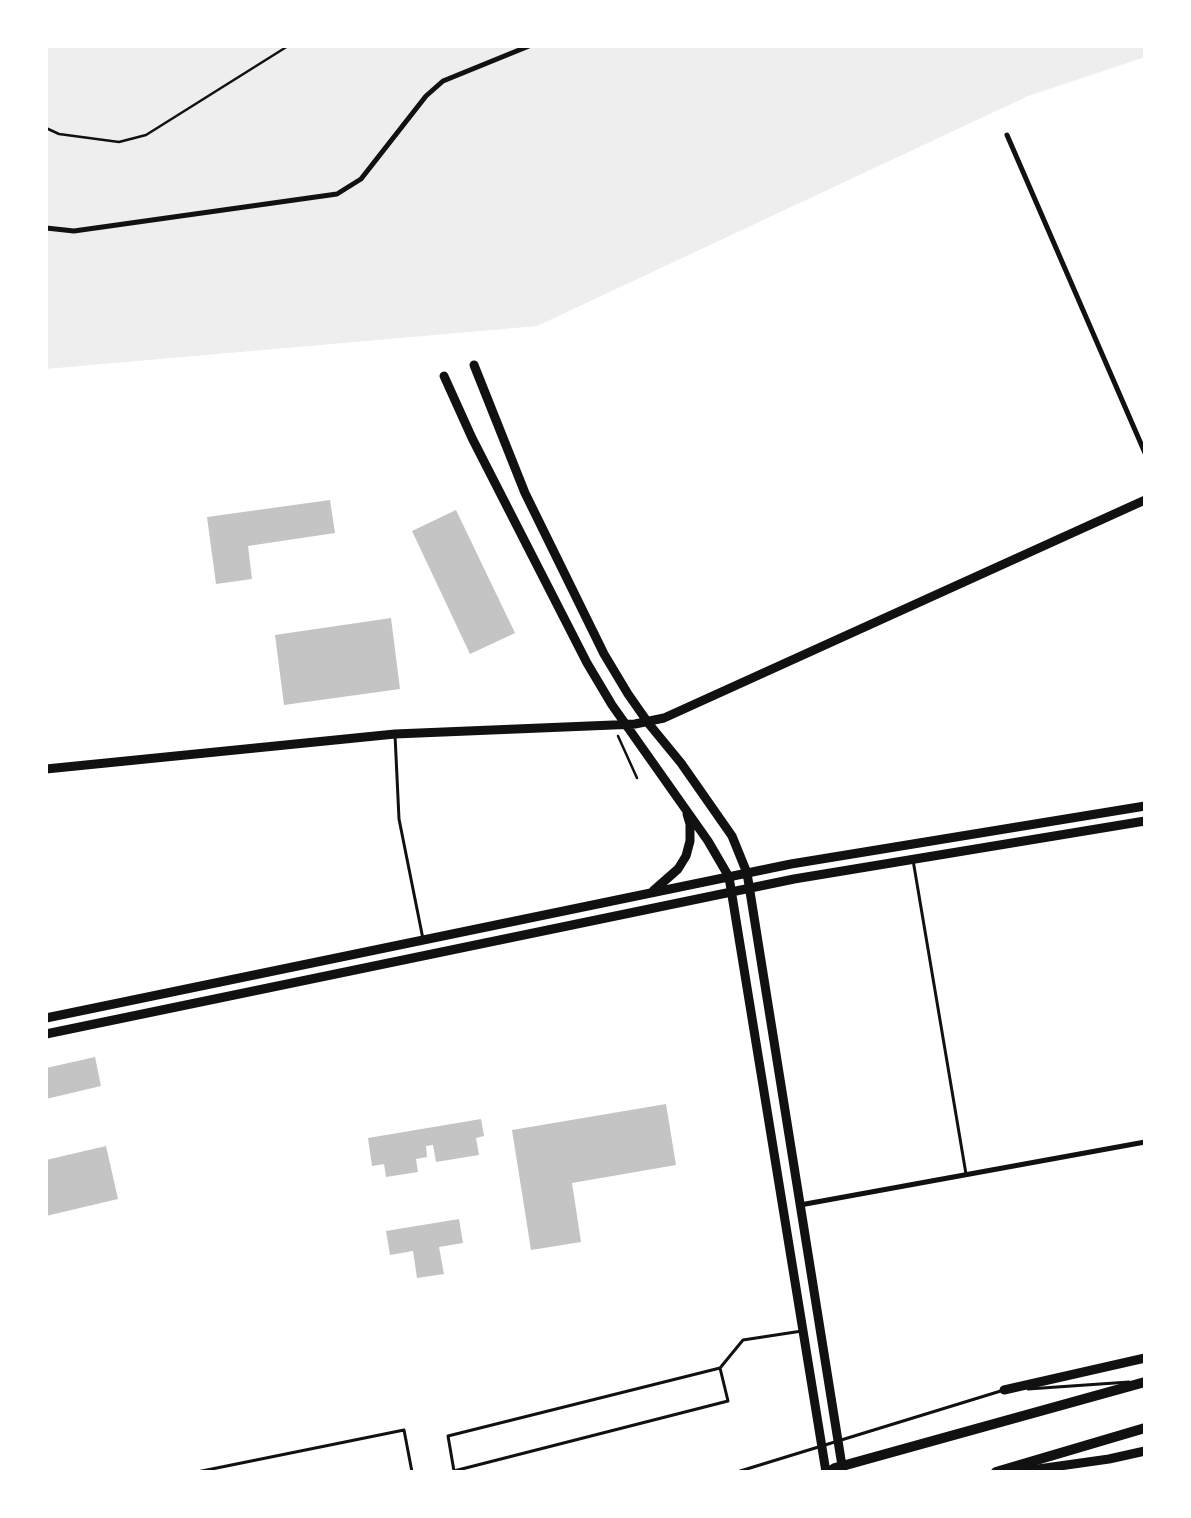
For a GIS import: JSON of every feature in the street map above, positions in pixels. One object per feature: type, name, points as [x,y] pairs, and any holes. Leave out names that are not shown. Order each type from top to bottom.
[{"type":"main road","points":[[827,1472],[1145,1382]]},
{"type":"main road","points":[[996,1472],[1145,1428]]},
{"type":"street","points":[[46,228],[74,231],[338,194],[361,179],[426,96],[443,81],[529,46]]},
{"type":"street","points":[[1007,136],[1145,453]]},
{"type":"street","points":[[474,365],[525,493],[604,654],[649,724],[682,764],[732,836],[747,873],[843,1469]]},
{"type":"street","points":[[444,376],[472,438],[587,663],[612,705],[708,841],[729,877],[827,1472]]},
{"type":"street","points":[[46,769],[395,734],[613,726],[664,718],[1145,500]]},
{"type":"street","points":[[46,1018],[791,864],[1145,806]]},
{"type":"street","points":[[650,894],[678,868],[686,856],[690,841],[690,824],[684,807]]},
{"type":"street","points":[[46,1034],[794,879],[1145,821]]},
{"type":"street","points":[[800,1205],[1145,1142]]},
{"type":"street","points":[[1004,1390],[1145,1358]]},
{"type":"street","points":[[1017,1472],[1109,1459],[1145,1451]]},
{"type":"lane","points":[[395,734],[399,819],[423,940]]},
{"type":"lane","points":[[913,860],[966,1174]]},
{"type":"lane","points":[[720,1368],[728,1401],[452,1471],[448,1436],[720,1368],[743,1340],[803,1330]]},
{"type":"lane","points":[[737,1472],[1004,1390],[1145,1382]]},
{"type":"lane","points":[[198,1472],[404,1430],[412,1472]]},
{"type":"path","points":[[46,128],[59,134],[119,142],[146,135],[288,46]]},
{"type":"path","points":[[613,726],[638,778]]},
{"type":"shaded area","points":[[46,46],[1145,46],[1145,57],[1028,96],[537,326],[46,369]]},
{"type":"building","points":[[330,500],[335,533],[248,546],[252,579],[216,584],[207,517]]},
{"type":"building","points":[[456,510],[515,633],[470,654],[412,531]]},
{"type":"building","points":[[391,618],[400,689],[284,705],[275,635]]},
{"type":"building","points":[[95,1057],[101,1086],[46,1099],[46,1068]]},
{"type":"building","points":[[666,1104],[676,1165],[572,1183],[581,1242],[531,1250],[512,1130]]},
{"type":"building","points":[[481,1119],[484,1136],[476,1138],[479,1155],[436,1162],[433,1145],[426,1146],[427,1157],[416,1159],[418,1172],[386,1177],[384,1164],[372,1166],[368,1138]]},
{"type":"building","points":[[106,1146],[118,1199],[46,1216],[46,1160]]},
{"type":"building","points":[[459,1219],[463,1243],[439,1247],[444,1274],[417,1278],[413,1251],[390,1255],[386,1231]]}]
